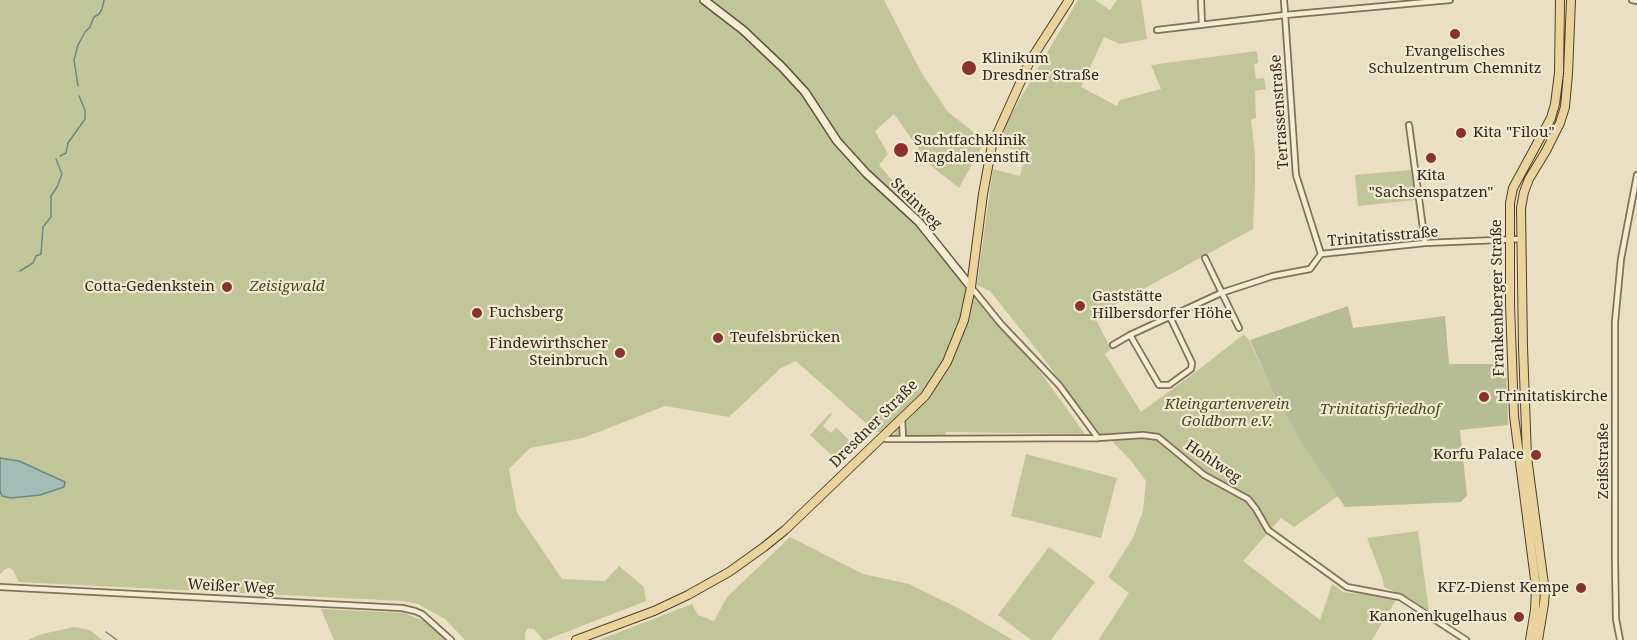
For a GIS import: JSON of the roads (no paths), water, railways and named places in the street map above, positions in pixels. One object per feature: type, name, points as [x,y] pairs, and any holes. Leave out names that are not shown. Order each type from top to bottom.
[{"type":"main road","name":"Dresdner Straße","points":[[576,640],[688,596],[729,572],[785,530],[925,396],[947,362],[964,320],[992,145],[1030,61],[1070,0]]},
{"type":"main road","name":"Frankenberger Straße","points":[[1530,640],[1536,587],[1514,416],[1510,203],[1513,188],[1551,118],[1555,104],[1559,73],[1560,0]]},
{"type":"main road","name":"Frankenberger Straße","points":[[1538,640],[1545,592],[1527,457],[1521,208],[1529,179],[1560,123],[1565,107],[1571,0]]},
{"type":"street","name":"Steinweg","points":[[704,0],[742,30],[782,67],[805,93],[837,141],[866,174],[919,222],[1001,324],[1076,406],[1098,438]]},
{"type":"street","points":[[1201,0],[1202,25]]},
{"type":"street","name":"Terrassenstraße","points":[[1284,0],[1296,175],[1321,255]]},
{"type":"street","points":[[1157,30],[1285,15],[1450,0]]},
{"type":"street","points":[[1632,0],[1637,1]]},
{"type":"street","points":[[1409,125],[1425,243]]},
{"type":"street","name":"Zeißstraße","points":[[1620,640],[1616,619],[1616,313],[1621,259],[1637,175]]},
{"type":"street","name":"Trinitatisstraße","points":[[1113,345],[1221,293],[1273,276],[1310,269],[1321,255],[1425,243],[1522,239]]},
{"type":"street","points":[[1205,258],[1239,328]]},
{"type":"street","points":[[1130,335],[1159,385],[1169,385],[1191,369],[1191,363],[1170,317]]},
{"type":"street","points":[[902,418],[903,439]]},
{"type":"street","name":"Hohlweg","points":[[883,436],[886,439],[1098,438],[1143,435],[1158,437],[1204,475],[1248,499],[1268,530],[1347,587],[1400,597],[1466,640]]},
{"type":"street","name":"Weißer Weg","points":[[0,587],[402,608],[422,614],[451,640]]},
{"type":"water","points":[[0,458],[19,461],[65,482],[64,487],[40,495],[11,498],[2,496]]},
{"type":"waterway","points":[[78,86],[74,60],[78,45],[94,17],[102,9],[104,0]]},
{"type":"waterway","points":[[60,156],[66,153],[68,143],[85,119],[85,110],[79,96]]},
{"type":"waterway","points":[[20,271],[33,263],[36,256],[41,254],[43,227],[51,217],[51,196],[62,174],[56,159]]},
{"type":"waterway","points":[[106,632],[117,640]]},
{"type":"place","name":"Evangelisches Schulzentrum Chemnitz","points":[[1455,34]]},
{"type":"place","name":"Klinikum Dresdner Straße","points":[[969,68]]},
{"type":"place","name":"Kita \"Filou\"","points":[[1461,133]]},
{"type":"place","name":"Suchtfachklinik Magdalenenstift","points":[[901,150]]},
{"type":"place","name":"Kita \"Sachsenspatzen\"","points":[[1431,158]]},
{"type":"place","name":"Cotta-Gedenkstein","points":[[227,287]]},
{"type":"place","name":"Gaststätte Hilbersdorfer Höhe","points":[[1080,306]]},
{"type":"place","name":"Fuchsberg","points":[[477,313]]},
{"type":"place","name":"Teufelsbrücken","points":[[718,338]]},
{"type":"place","name":"Findewirthscher Steinbruch","points":[[620,353]]},
{"type":"place","name":"Trinitatiskirche","points":[[1484,397]]},
{"type":"place","name":"Korfu Palace","points":[[1536,455]]},
{"type":"place","name":"KFZ-Dienst Kempe","points":[[1581,588]]},
{"type":"place","name":"Kanonenkugelhaus","points":[[1519,617]]},
{"type":"park label","name":"Zeisigwald","points":[[287,287]]},
{"type":"park label","name":"Trinitatisfriedhof","points":[[1380,410]]},
{"type":"park label","name":"Kleingartenverein Goldborn e.V.","points":[[1227,414]]}]
